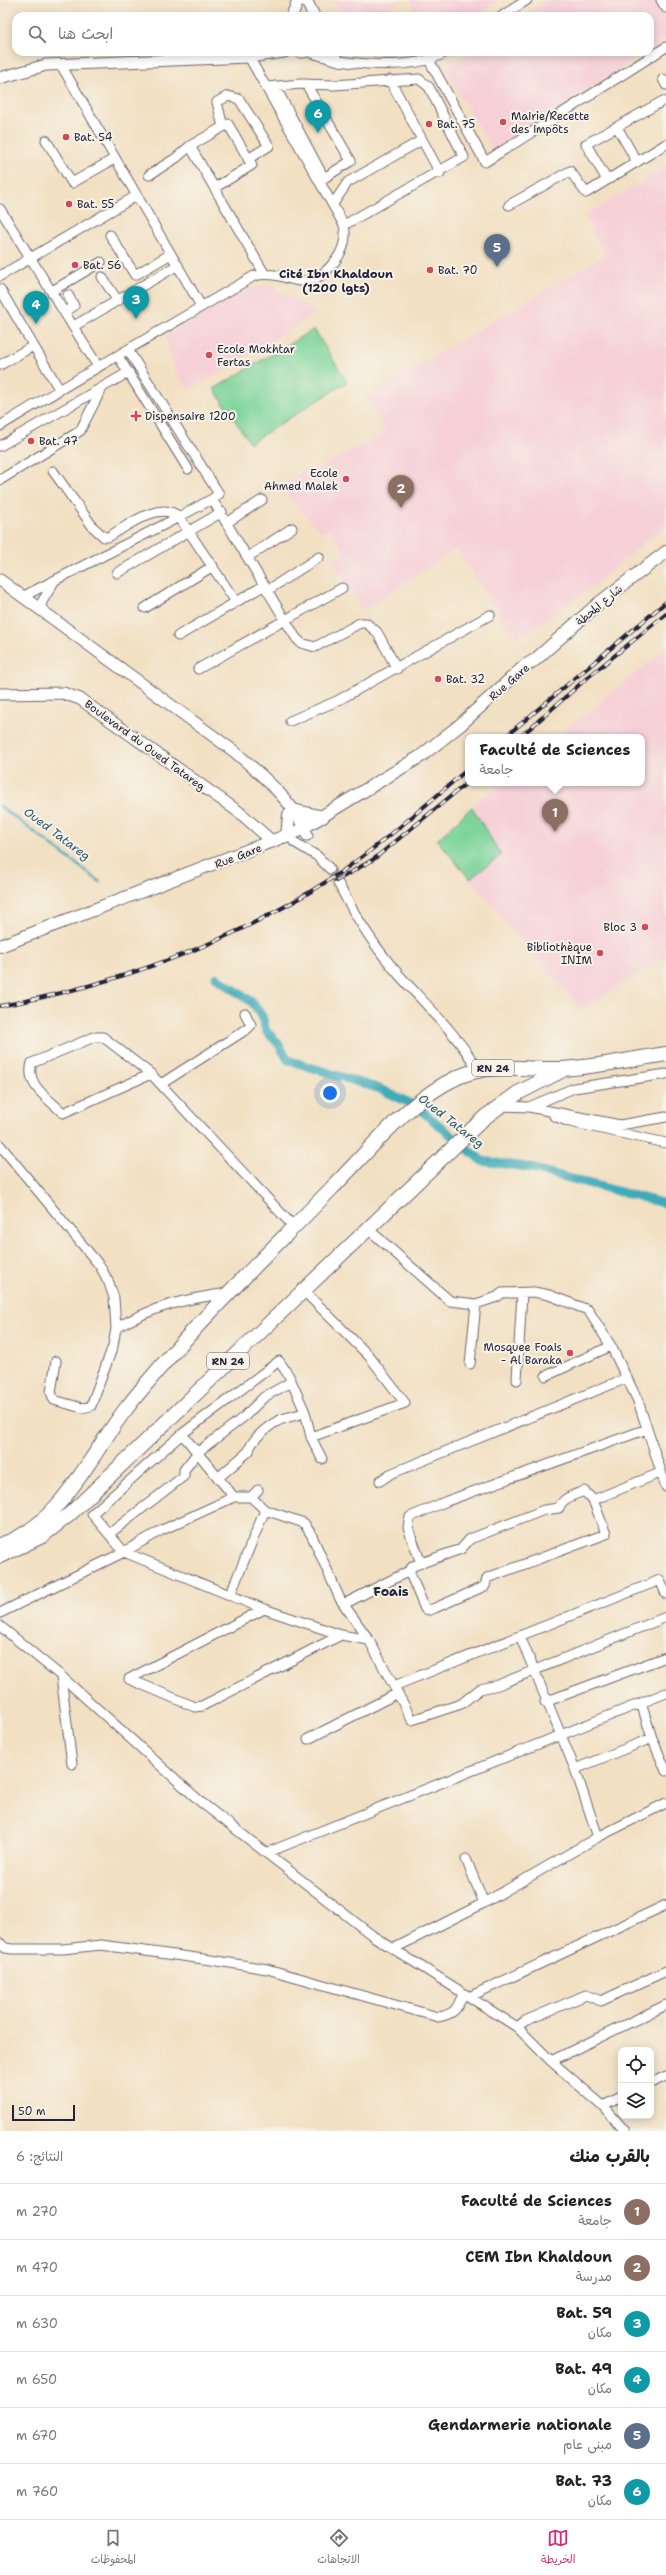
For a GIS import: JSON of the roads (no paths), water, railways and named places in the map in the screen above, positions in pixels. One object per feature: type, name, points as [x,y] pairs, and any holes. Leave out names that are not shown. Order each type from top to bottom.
[{"type":"main road","name":"شارع المحطة","points":[[535,660],[599,603],[666,552]]},
{"type":"main road","name":"Rue Gare","points":[[0,946],[264,850],[273,842],[299,835],[323,817],[421,756],[460,725],[526,665],[535,660]]},
{"type":"main road","name":"Rue Gare","points":[[0,953],[299,835],[426,759],[503,694],[529,669],[535,660]]},
{"type":"main road","points":[[291,812],[323,817]]},
{"type":"main road","points":[[291,812],[299,835]]},
{"type":"main road","name":"RN 24","points":[[0,1545],[30,1532],[51,1513],[126,1409],[231,1293],[294,1227],[403,1116],[427,1095],[453,1080],[478,1070],[498,1067],[565,1068],[666,1054]]},
{"type":"main road","name":"RN 24","points":[[0,1556],[30,1543],[56,1526],[446,1151],[485,1117],[498,1106],[565,1068]]},
{"type":"street","points":[[294,12],[298,0]]},
{"type":"street","points":[[306,0],[312,12]]},
{"type":"street","points":[[508,12],[527,0]]},
{"type":"street","points":[[661,0],[666,8]]},
{"type":"street","points":[[654,56],[666,48]]},
{"type":"street","points":[[0,78],[46,65],[254,56]]},
{"type":"street","points":[[322,56],[339,61],[374,64],[429,60],[438,56]]},
{"type":"street","points":[[336,56],[339,61]]},
{"type":"street","points":[[429,60],[486,162],[653,56]]},
{"type":"street","points":[[249,57],[270,86],[324,178],[351,161],[306,84]]},
{"type":"street","points":[[60,65],[201,306]]},
{"type":"street","points":[[270,86],[306,84],[334,85],[419,79],[430,87],[464,155],[463,160],[344,225]]},
{"type":"street","points":[[390,80],[440,173]]},
{"type":"street","points":[[0,426],[97,365],[118,356],[254,276],[264,273],[294,281],[317,278],[328,269],[344,245],[344,225],[270,86]]},
{"type":"street","points":[[223,127],[217,102],[228,96],[239,99],[269,146],[248,159]]},
{"type":"street","points":[[607,180],[586,144],[665,102]]},
{"type":"street","points":[[149,175],[176,158],[190,146],[228,124],[252,165],[216,186]]},
{"type":"street","points":[[617,127],[637,162]]},
{"type":"street","points":[[46,140],[72,183],[114,159]]},
{"type":"street","points":[[333,204],[348,182],[422,140]]},
{"type":"street","points":[[509,205],[570,171],[586,193],[666,144]]},
{"type":"street","points":[[190,146],[216,186],[264,273]]},
{"type":"street","points":[[0,276],[136,196]]},
{"type":"street","points":[[0,210],[97,365]]},
{"type":"street","points":[[110,235],[135,275],[171,254]]},
{"type":"street","points":[[52,291],[101,262]]},
{"type":"street","points":[[74,326],[178,265]]},
{"type":"street","points":[[102,277],[118,300]]},
{"type":"street","points":[[0,289],[59,389]]},
{"type":"street","points":[[65,312],[74,306],[68,295]]},
{"type":"street","points":[[0,365],[33,346]]},
{"type":"street","points":[[22,597],[179,517],[219,494],[128,350]]},
{"type":"street","points":[[118,356],[188,469]]},
{"type":"street","points":[[0,446],[129,372]]},
{"type":"street","points":[[0,480],[80,431],[103,387]]},
{"type":"street","points":[[53,471],[93,527],[104,537],[108,537],[153,512],[168,511],[179,517],[190,531],[236,602]]},
{"type":"street","points":[[212,499],[222,512],[266,588],[301,643],[315,647],[360,623],[366,623],[377,632],[397,669]]},
{"type":"street","points":[[228,522],[262,500]]},
{"type":"street","points":[[117,573],[222,512]]},
{"type":"street","points":[[248,558],[292,528]]},
{"type":"street","points":[[178,636],[236,602],[266,588],[319,557]]},
{"type":"street","points":[[145,608],[213,566]]},
{"type":"street","points":[[41,610],[42,602],[56,579]]},
{"type":"street","points":[[0,580],[211,734],[260,774],[273,788],[291,812],[299,835],[330,869]]},
{"type":"street","points":[[198,670],[285,619],[342,588]]},
{"type":"street","points":[[290,720],[337,701],[397,669],[490,615]]},
{"type":"street","name":"Boulevard du Oued Tatareg","points":[[0,694],[63,692],[80,699],[239,812],[273,842]]},
{"type":"street","points":[[338,883],[350,908],[371,938],[400,975],[457,1037],[478,1070]]},
{"type":"street","points":[[161,1084],[247,1029],[251,1025],[245,1013]]},
{"type":"street","points":[[151,1074],[63,1113],[30,1081],[29,1072],[32,1063],[94,1037],[103,1037],[151,1074],[294,1227]]},
{"type":"street","points":[[529,1107],[574,1088],[666,1074]]},
{"type":"street","points":[[498,1106],[529,1107],[620,1125],[666,1117]]},
{"type":"street","points":[[546,1110],[570,1122],[666,1143]]},
{"type":"street","points":[[0,1145],[100,1266],[114,1298],[116,1328],[113,1346],[91,1406],[82,1408],[54,1400],[50,1392],[56,1361]]},
{"type":"street","points":[[367,1228],[450,1301],[476,1304],[497,1297],[502,1293],[534,1292],[549,1295],[588,1310],[627,1378],[647,1429],[664,1480],[593,1500]]},
{"type":"street","points":[[302,1290],[369,1356],[405,1403],[311,1438]]},
{"type":"street","points":[[116,1328],[139,1315],[166,1304],[231,1293]]},
{"type":"street","points":[[517,1380],[522,1293]]},
{"type":"street","points":[[470,1364],[476,1304]]},
{"type":"street","points":[[546,1376],[610,1346]]},
{"type":"street","points":[[322,1459],[311,1438],[305,1412],[279,1361],[182,1434],[92,1514],[124,1552],[264,1609],[341,1635],[369,1640]]},
{"type":"street","points":[[380,1481],[397,1471],[627,1378]]},
{"type":"street","points":[[109,1534],[184,1476],[184,1470],[198,1452],[245,1416],[264,1397],[291,1382]]},
{"type":"street","points":[[218,1478],[248,1451],[250,1445],[255,1439],[284,1418],[295,1418],[305,1412]]},
{"type":"street","points":[[421,1563],[408,1528],[410,1517],[647,1429]]},
{"type":"street","points":[[182,1434],[234,1496]]},
{"type":"street","points":[[251,1497],[258,1490]]},
{"type":"street","points":[[344,1604],[409,1571],[421,1563],[461,1549],[470,1539],[544,1510],[559,1508],[562,1502],[584,1491],[593,1500],[606,1534],[487,1578],[485,1586],[430,1610],[425,1609],[409,1571]]},
{"type":"street","points":[[0,1613],[124,1552],[160,1531],[234,1496],[251,1497],[265,1510],[304,1523],[312,1536],[344,1604],[369,1640],[410,1718],[416,1720],[461,1704],[480,1689],[498,1685],[666,1617]]},
{"type":"street","points":[[230,1595],[265,1510]]},
{"type":"street","points":[[308,1739],[396,1689],[520,1636],[660,1580],[666,1594]]},
{"type":"street","points":[[264,1609],[128,1680],[195,1707],[202,1706],[341,1635]]},
{"type":"street","points":[[0,1626],[61,1676],[202,1803],[373,1936],[395,1948],[517,2027],[551,2061],[603,2106],[624,2131]]},
{"type":"street","points":[[520,1636],[545,1702],[575,1769],[598,1837]]},
{"type":"street","points":[[545,1702],[666,1657]]},
{"type":"street","points":[[61,1676],[72,1764]]},
{"type":"street","points":[[266,1853],[666,1693]]},
{"type":"street","points":[[641,1703],[652,1738],[666,1771]]},
{"type":"street","points":[[575,1769],[652,1738]]},
{"type":"street","points":[[395,1948],[484,1903],[598,1837],[666,1803]]},
{"type":"street","points":[[466,1859],[484,1903]]},
{"type":"street","points":[[0,1943],[5,1948],[12,1949],[68,1949],[100,1945],[267,1969],[438,2017],[450,2015],[456,2011],[467,1995],[666,1905]]},
{"type":"street","points":[[517,2027],[525,2021],[586,1995],[601,2001],[666,1971]]},
{"type":"street","points":[[551,2061],[666,2005]]},
{"type":"street","points":[[654,2082],[666,2076]]},
{"type":"street","points":[[603,2106],[618,2098]]},
{"type":"waterway","name":"Oued Tatareg","points":[[0,806],[100,882]]},
{"type":"waterway","name":"Oued Tatareg","points":[[216,977],[252,1002],[262,1016],[266,1031],[278,1043],[288,1060],[380,1089],[416,1106],[482,1161],[527,1167],[666,1204]]},
{"type":"tunnel","points":[[330,869],[338,883]]},
{"type":"railway","points":[[509,734],[666,602]]},
{"type":"railway","points":[[523,734],[587,678],[666,614]]},
{"type":"railway","points":[[0,1006],[43,997],[129,974],[212,942],[252,924],[291,903],[347,868],[400,827],[465,772]]},
{"type":"railway","points":[[336,881],[374,859],[465,784]]},
{"type":"place","name":"Mairie/Recette des impôts","points":[[503,122]]},
{"type":"place","name":"Bat. 75","points":[[429,124]]},
{"type":"place","name":"Bat. 73","points":[[318,133]]},
{"type":"place","name":"Bat. 54","points":[[66,137]]},
{"type":"place","name":"Bat. 55","points":[[69,204]]},
{"type":"place","name":"Bat. 56","points":[[75,265]]},
{"type":"place","name":"Gendarmerie nationale","points":[[497,267]]},
{"type":"place","name":"Bat. 70","points":[[430,270]]},
{"type":"place","name":"Bat. 59","points":[[136,319]]},
{"type":"place","name":"Bat. 49","points":[[36,324]]},
{"type":"place","name":"Ecole Mokhtar Fertas","points":[[209,355]]},
{"type":"place","name":"Dispensaire 1200","points":[[136,416]]},
{"type":"place","name":"Bat. 47","points":[[31,441]]},
{"type":"place","name":"Ecole Ahmed Malek","points":[[346,479]]},
{"type":"place","name":"CEM Ibn Khaldoun","points":[[401,508]]},
{"type":"place","name":"Bat. 32","points":[[438,679]]},
{"type":"place","name":"Faculté de Sciences","points":[[555,832]]},
{"type":"place","name":"Bloc 3","points":[[645,927]]},
{"type":"place","name":"Bibliothèque INIM","points":[[600,953]]},
{"type":"place","name":"Mosquee Foais - Al Baraka","points":[[570,1353]]},
{"type":"district","name":"Cité Ibn Khaldoun (1200 lgts)","points":[[336,281]]},
{"type":"district","name":"Foais","points":[[391,1591]]}]
